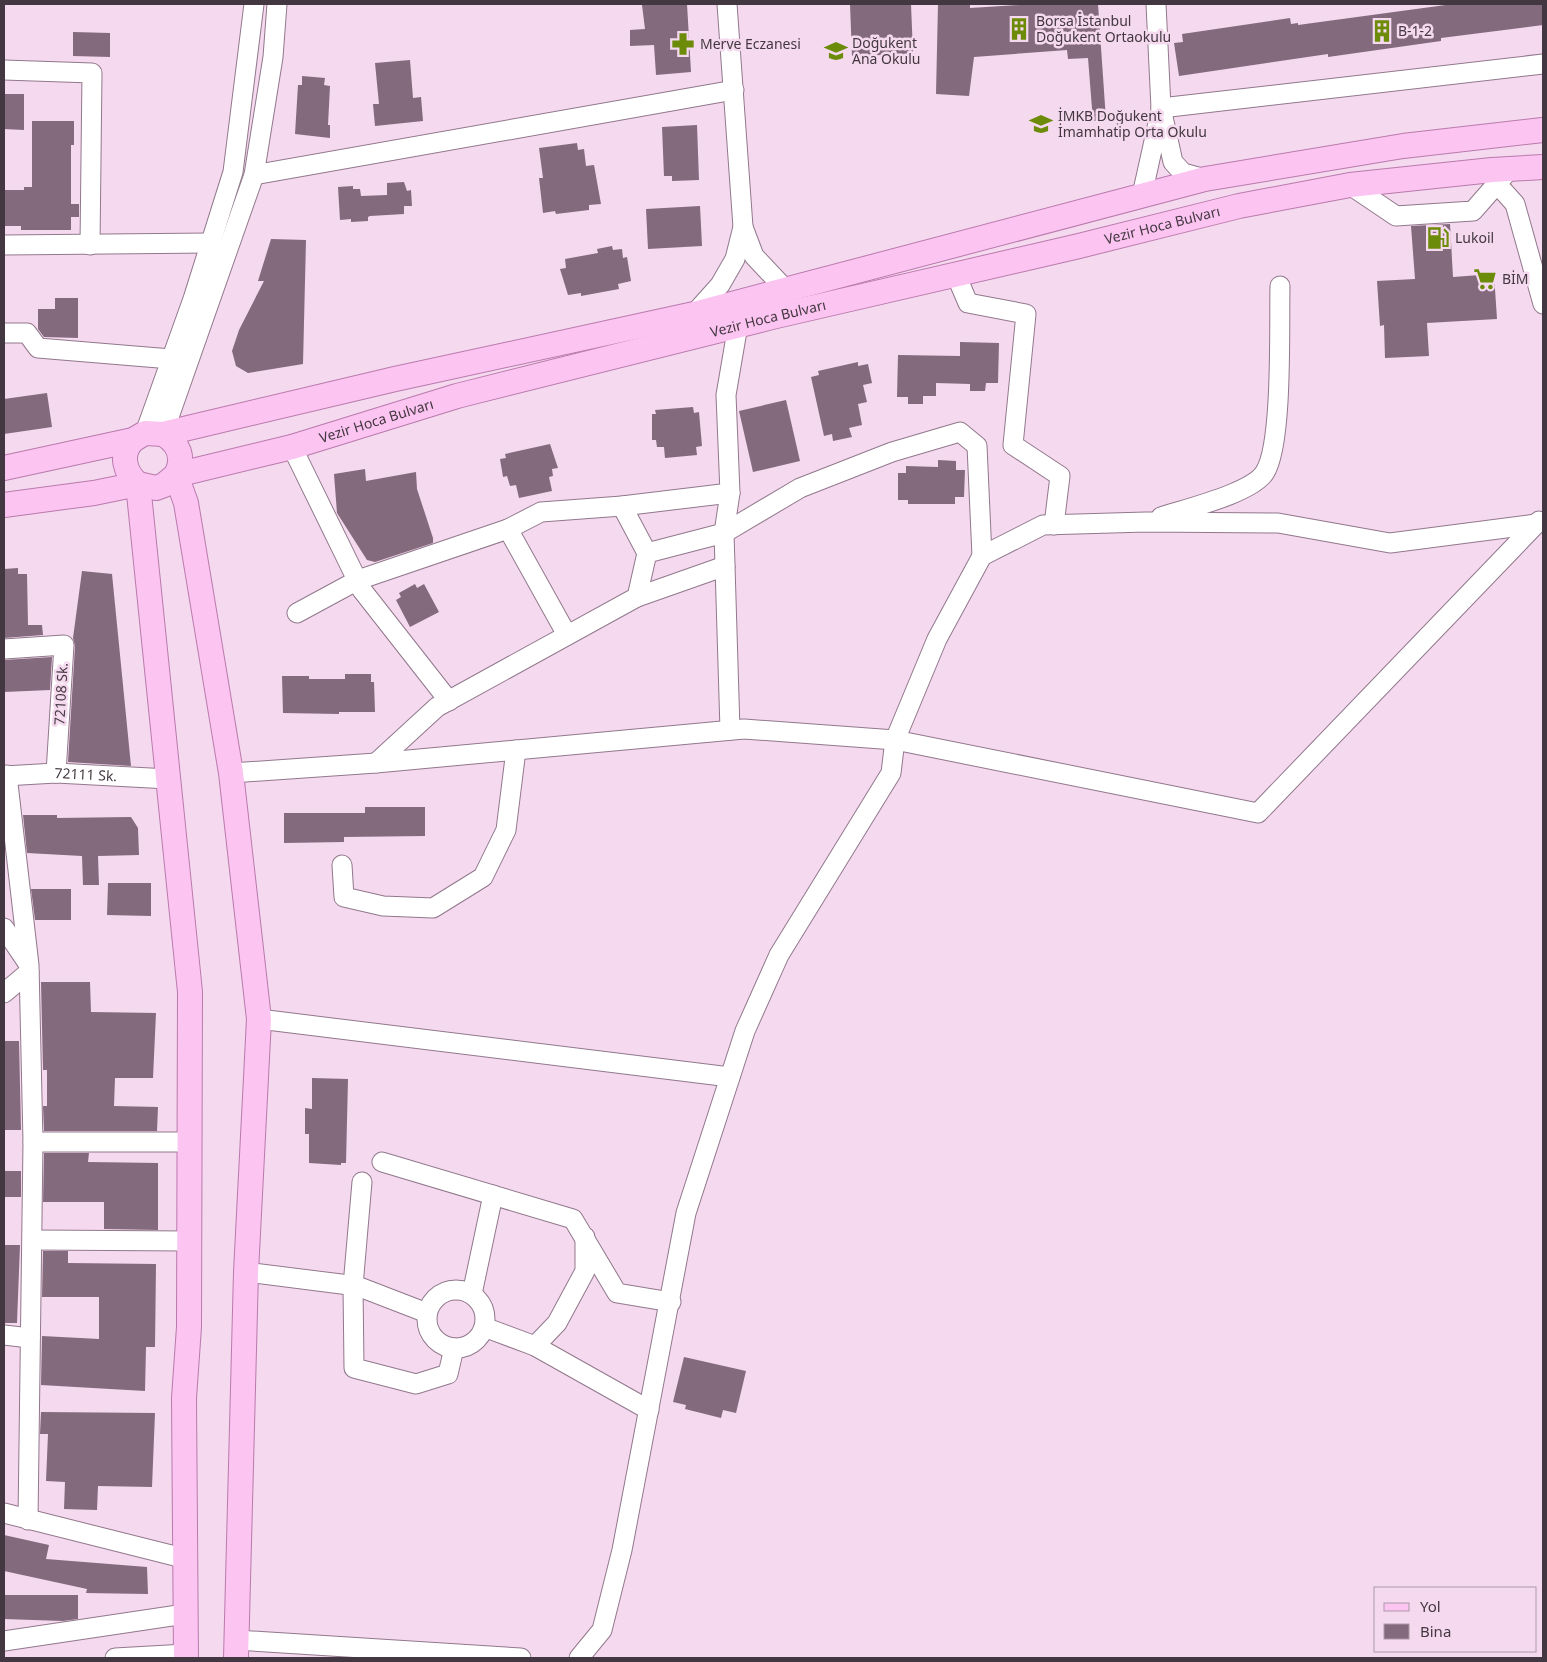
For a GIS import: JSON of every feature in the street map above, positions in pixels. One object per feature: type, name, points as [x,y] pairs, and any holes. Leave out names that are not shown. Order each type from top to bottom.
[{"type":"main road","name":"Vezir Hoca Bulvarı","points":[[4,468],[394,379],[694,314],[1205,179],[1403,146],[1543,130]]},
{"type":"main road","name":"Vezir Hoca Bulvarı","points":[[4,505],[94,493],[138,484],[156,488],[164,485],[176,475],[292,447],[458,396],[738,325],[956,275],[1239,206],[1350,185],[1503,177],[1543,167]]},
{"type":"main road","points":[[186,1656],[184,1398],[189,1327],[190,992],[138,484],[126,470],[124,461],[126,452],[147,436],[171,439],[180,455],[180,464],[176,475],[186,503],[231,772],[259,1019],[246,1272],[236,1649]]},
{"type":"street","points":[[147,436],[233,172],[254,4]]},
{"type":"street","points":[[147,436],[254,175],[273,57],[277,4]]},
{"type":"street","points":[[694,314],[720,285],[736,259],[743,227],[728,4]]},
{"type":"street","points":[[1156,4],[1161,108],[1173,162],[1184,173],[1205,179]]},
{"type":"street","points":[[1161,108],[1543,64]]},
{"type":"street","points":[[4,70],[92,73],[90,245]]},
{"type":"street","points":[[254,175],[734,90]]},
{"type":"street","points":[[1142,195],[1161,108]]},
{"type":"street","points":[[1350,185],[1396,216],[1473,211],[1503,177],[1515,204],[1543,304]]},
{"type":"street","points":[[743,227],[754,256],[786,290]]},
{"type":"street","points":[[4,246],[210,243]]},
{"type":"street","points":[[956,275],[968,303],[1026,314],[1014,445],[1060,476],[1054,525]]},
{"type":"street","points":[[1146,522],[1241,490],[1265,473],[1275,444],[1280,286]]},
{"type":"street","points":[[730,730],[724,533],[730,493],[726,395],[738,325]]},
{"type":"street","points":[[4,332],[27,333],[38,348],[171,359]]},
{"type":"street","points":[[579,1658],[602,1630],[622,1550],[686,1213],[745,1031],[779,955],[891,773],[895,740],[937,639],[982,556],[978,446],[960,432],[892,452],[800,488],[724,533],[647,553]]},
{"type":"street","points":[[292,447],[362,590],[448,701]]},
{"type":"street","points":[[297,612],[358,580],[508,529],[541,512],[622,506],[730,493]]},
{"type":"street","points":[[622,506],[647,553],[637,597]]},
{"type":"street","points":[[982,556],[1043,526],[1054,525],[1146,522],[1278,523],[1390,543],[1539,520]]},
{"type":"street","points":[[231,772],[376,763],[744,729],[895,740],[1258,813],[1539,520]]},
{"type":"street","points":[[508,529],[567,635]]},
{"type":"street","points":[[376,763],[437,707],[637,597],[725,566]]},
{"type":"street","name":"72108 Sk.","points":[[4,649],[64,645],[56,773]]},
{"type":"street","points":[[342,865],[344,897],[383,906],[433,908],[483,877],[506,830],[516,750]]},
{"type":"street","name":"72111 Sk.","points":[[5,775],[56,773],[169,779]]},
{"type":"street","points":[[5,775],[29,969],[33,1240],[28,1520]]},
{"type":"street","points":[[4,928],[29,969]]},
{"type":"street","points":[[4,993],[29,969]]},
{"type":"street","points":[[259,1019],[730,1078]]},
{"type":"street","points":[[33,1142],[190,1142]]},
{"type":"street","points":[[382,1162],[573,1219],[586,1236],[617,1293],[670,1302]]},
{"type":"street","points":[[362,1182],[353,1286],[354,1368],[416,1384],[448,1374],[454,1348]]},
{"type":"street","points":[[472,1294],[493,1195]]},
{"type":"street","points":[[535,1346],[557,1324],[585,1271],[586,1236]]},
{"type":"street","points":[[33,1240],[188,1241]]},
{"type":"street","points":[[246,1272],[353,1286],[427,1313]]},
{"type":"street","points":[[453,1290],[472,1294],[483,1309],[484,1328],[472,1343],[464,1347],[454,1348],[436,1340],[427,1323],[427,1313],[436,1297],[444,1292],[453,1290]]},
{"type":"street","points":[[484,1328],[535,1346],[649,1410]]},
{"type":"street","points":[[4,1335],[30,1338]]},
{"type":"street","points":[[4,1513],[183,1558],[184,1556]]},
{"type":"street","points":[[4,1640],[185,1614]]},
{"type":"street","points":[[236,1649],[521,1658]]},
{"type":"street","points":[[115,1658],[186,1656]]},
{"type":"building","points":[[687,4],[691,72],[656,75],[654,45],[630,46],[630,30],[645,29],[642,5]]},
{"type":"building","points":[[850,4],[911,4],[913,54],[852,56]]},
{"type":"building","name":"Borsa İstanbul Doğukent Ortaokulu","points":[[938,4],[970,4],[970,8],[1034,4],[1098,4],[1106,120],[1093,121],[1088,58],[1068,59],[1067,50],[974,57],[969,96],[936,94]]},
{"type":"building","points":[[1453,4],[1543,4],[1543,25],[1441,38],[1441,41],[1328,57],[1328,54],[1179,76],[1174,43],[1183,42],[1182,34],[1290,18],[1291,24],[1298,23],[1298,25]]},
{"type":"building","points":[[73,32],[110,33],[110,57],[73,56]]},
{"type":"building","points":[[410,60],[413,98],[421,97],[423,121],[375,126],[373,104],[379,104],[375,63]]},
{"type":"building","points":[[302,76],[325,78],[324,85],[330,86],[328,125],[330,125],[330,138],[295,134],[298,85],[302,85]]},
{"type":"building","points":[[4,94],[24,94],[24,130],[4,129]]},
{"type":"building","points":[[32,121],[74,121],[74,145],[71,145],[71,204],[79,204],[79,217],[71,217],[71,230],[21,230],[21,226],[4,226],[4,190],[24,190],[24,187],[32,187]]},
{"type":"building","points":[[697,125],[699,180],[672,181],[672,176],[664,176],[662,127]]},
{"type":"building","points":[[577,143],[578,150],[584,149],[586,166],[594,165],[601,204],[589,205],[589,210],[556,214],[555,211],[543,213],[539,178],[543,178],[539,148]]},
{"type":"building","points":[[404,182],[407,191],[411,190],[412,206],[404,206],[404,214],[370,216],[368,221],[351,222],[351,219],[340,220],[338,187],[353,186],[353,189],[360,189],[361,196],[387,195],[387,183]]},
{"type":"building","points":[[700,206],[702,246],[648,249],[646,209]]},
{"type":"building","points":[[1450,224],[1453,277],[1494,274],[1497,319],[1427,323],[1429,356],[1385,358],[1384,325],[1380,326],[1377,281],[1415,279],[1411,226]]},
{"type":"building","points":[[271,239],[306,240],[303,364],[248,373],[236,366],[232,351],[239,330],[264,281],[258,281]]},
{"type":"building","points":[[612,246],[613,250],[622,249],[623,258],[627,257],[631,281],[618,284],[619,289],[581,296],[581,293],[568,295],[560,269],[566,268],[565,259],[598,253],[597,249]]},
{"type":"building","points":[[55,298],[78,298],[78,338],[44,337],[38,329],[38,309],[55,309]]},
{"type":"building","points":[[960,342],[999,343],[998,383],[986,383],[985,391],[970,391],[970,384],[936,383],[936,396],[923,396],[923,404],[908,404],[908,397],[897,397],[898,355],[960,356]]},
{"type":"building","points":[[858,362],[858,366],[868,364],[872,383],[863,385],[867,402],[858,404],[862,425],[849,428],[852,437],[833,441],[832,434],[824,436],[811,377],[819,375],[818,371]]},
{"type":"building","points":[[47,393],[52,427],[4,434],[4,399]]},
{"type":"building","points":[[786,400],[800,461],[753,472],[739,411]]},
{"type":"building","points":[[693,407],[694,413],[699,412],[702,446],[696,447],[697,455],[665,458],[664,447],[657,447],[656,440],[652,440],[652,414],[656,414],[655,410]]},
{"type":"building","points":[[550,444],[558,468],[552,469],[553,476],[549,477],[552,491],[519,498],[516,485],[510,486],[507,476],[503,477],[500,459],[506,458],[505,454]]},
{"type":"building","points":[[938,460],[956,461],[956,470],[965,470],[964,497],[955,497],[955,504],[908,504],[908,500],[898,500],[898,473],[906,473],[906,466],[938,467]]},
{"type":"building","points":[[365,469],[366,481],[416,472],[417,489],[433,543],[375,562],[367,560],[337,513],[334,474]]},
{"type":"building","points":[[18,568],[18,574],[27,574],[28,625],[42,625],[43,635],[4,638],[4,569]]},
{"type":"building","points":[[82,571],[112,574],[131,766],[68,762],[75,646],[73,638]]},
{"type":"building","points":[[415,584],[417,588],[424,584],[439,612],[410,627],[396,600],[401,597],[399,593]]},
{"type":"building","points":[[52,657],[50,690],[4,692],[4,660]]},
{"type":"building","points":[[345,674],[371,674],[371,682],[374,682],[375,712],[339,712],[339,714],[283,713],[282,676],[309,676],[309,679],[345,679]]},
{"type":"building","points":[[365,807],[425,807],[425,836],[344,837],[344,842],[284,843],[284,813],[365,813]]},
{"type":"building","points":[[23,815],[57,815],[57,818],[131,817],[138,828],[139,855],[98,856],[99,885],[83,885],[82,856],[27,853]]},
{"type":"building","points":[[108,883],[151,883],[151,916],[107,915]]},
{"type":"building","points":[[31,889],[71,889],[71,920],[35,920]]},
{"type":"building","points":[[41,982],[90,982],[91,1012],[156,1013],[153,1078],[115,1078],[114,1106],[158,1107],[157,1131],[44,1131],[43,1106],[47,1106],[47,1070],[43,1070]]},
{"type":"building","points":[[4,1041],[19,1041],[21,1130],[4,1130]]},
{"type":"building","points":[[312,1078],[348,1079],[346,1163],[341,1163],[341,1165],[309,1163],[309,1134],[305,1134],[305,1108],[312,1109]]},
{"type":"building","points":[[44,1153],[89,1153],[88,1162],[158,1163],[158,1230],[104,1229],[104,1202],[43,1202]]},
{"type":"building","points":[[4,1171],[21,1171],[21,1197],[4,1197]]},
{"type":"building","points":[[4,1245],[20,1245],[17,1323],[4,1323]]},
{"type":"building","points":[[43,1251],[68,1251],[68,1263],[156,1264],[155,1347],[146,1347],[145,1391],[41,1385],[42,1336],[99,1339],[99,1297],[42,1297]]},
{"type":"building","points":[[684,1357],[746,1371],[736,1413],[723,1410],[721,1418],[685,1409],[686,1405],[673,1402]]},
{"type":"building","points":[[41,1412],[155,1413],[152,1487],[98,1486],[97,1510],[64,1509],[65,1482],[46,1481],[48,1434],[40,1434]]},
{"type":"building","points":[[4,1535],[49,1545],[46,1559],[147,1567],[148,1594],[86,1593],[87,1589],[4,1571]]},
{"type":"building","points":[[4,1595],[78,1595],[78,1619],[63,1621],[4,1619]]},
{"type":"place","name":"Borsa İstanbul Doğukent Ortaokulu","points":[[1019,29]]},
{"type":"place","name":"B-1-2","points":[[1382,31]]},
{"type":"place","name":"Merve Eczanesi","points":[[683,44]]},
{"type":"place","name":"Doğukent Ana Okulu","points":[[836,51]]},
{"type":"place","name":"İMKB Doğukent İmamhatip Orta Okulu","points":[[1041,124]]},
{"type":"place","name":"Lukoil","points":[[1438,238]]},
{"type":"place","name":"BİM","points":[[1485,279]]}]
